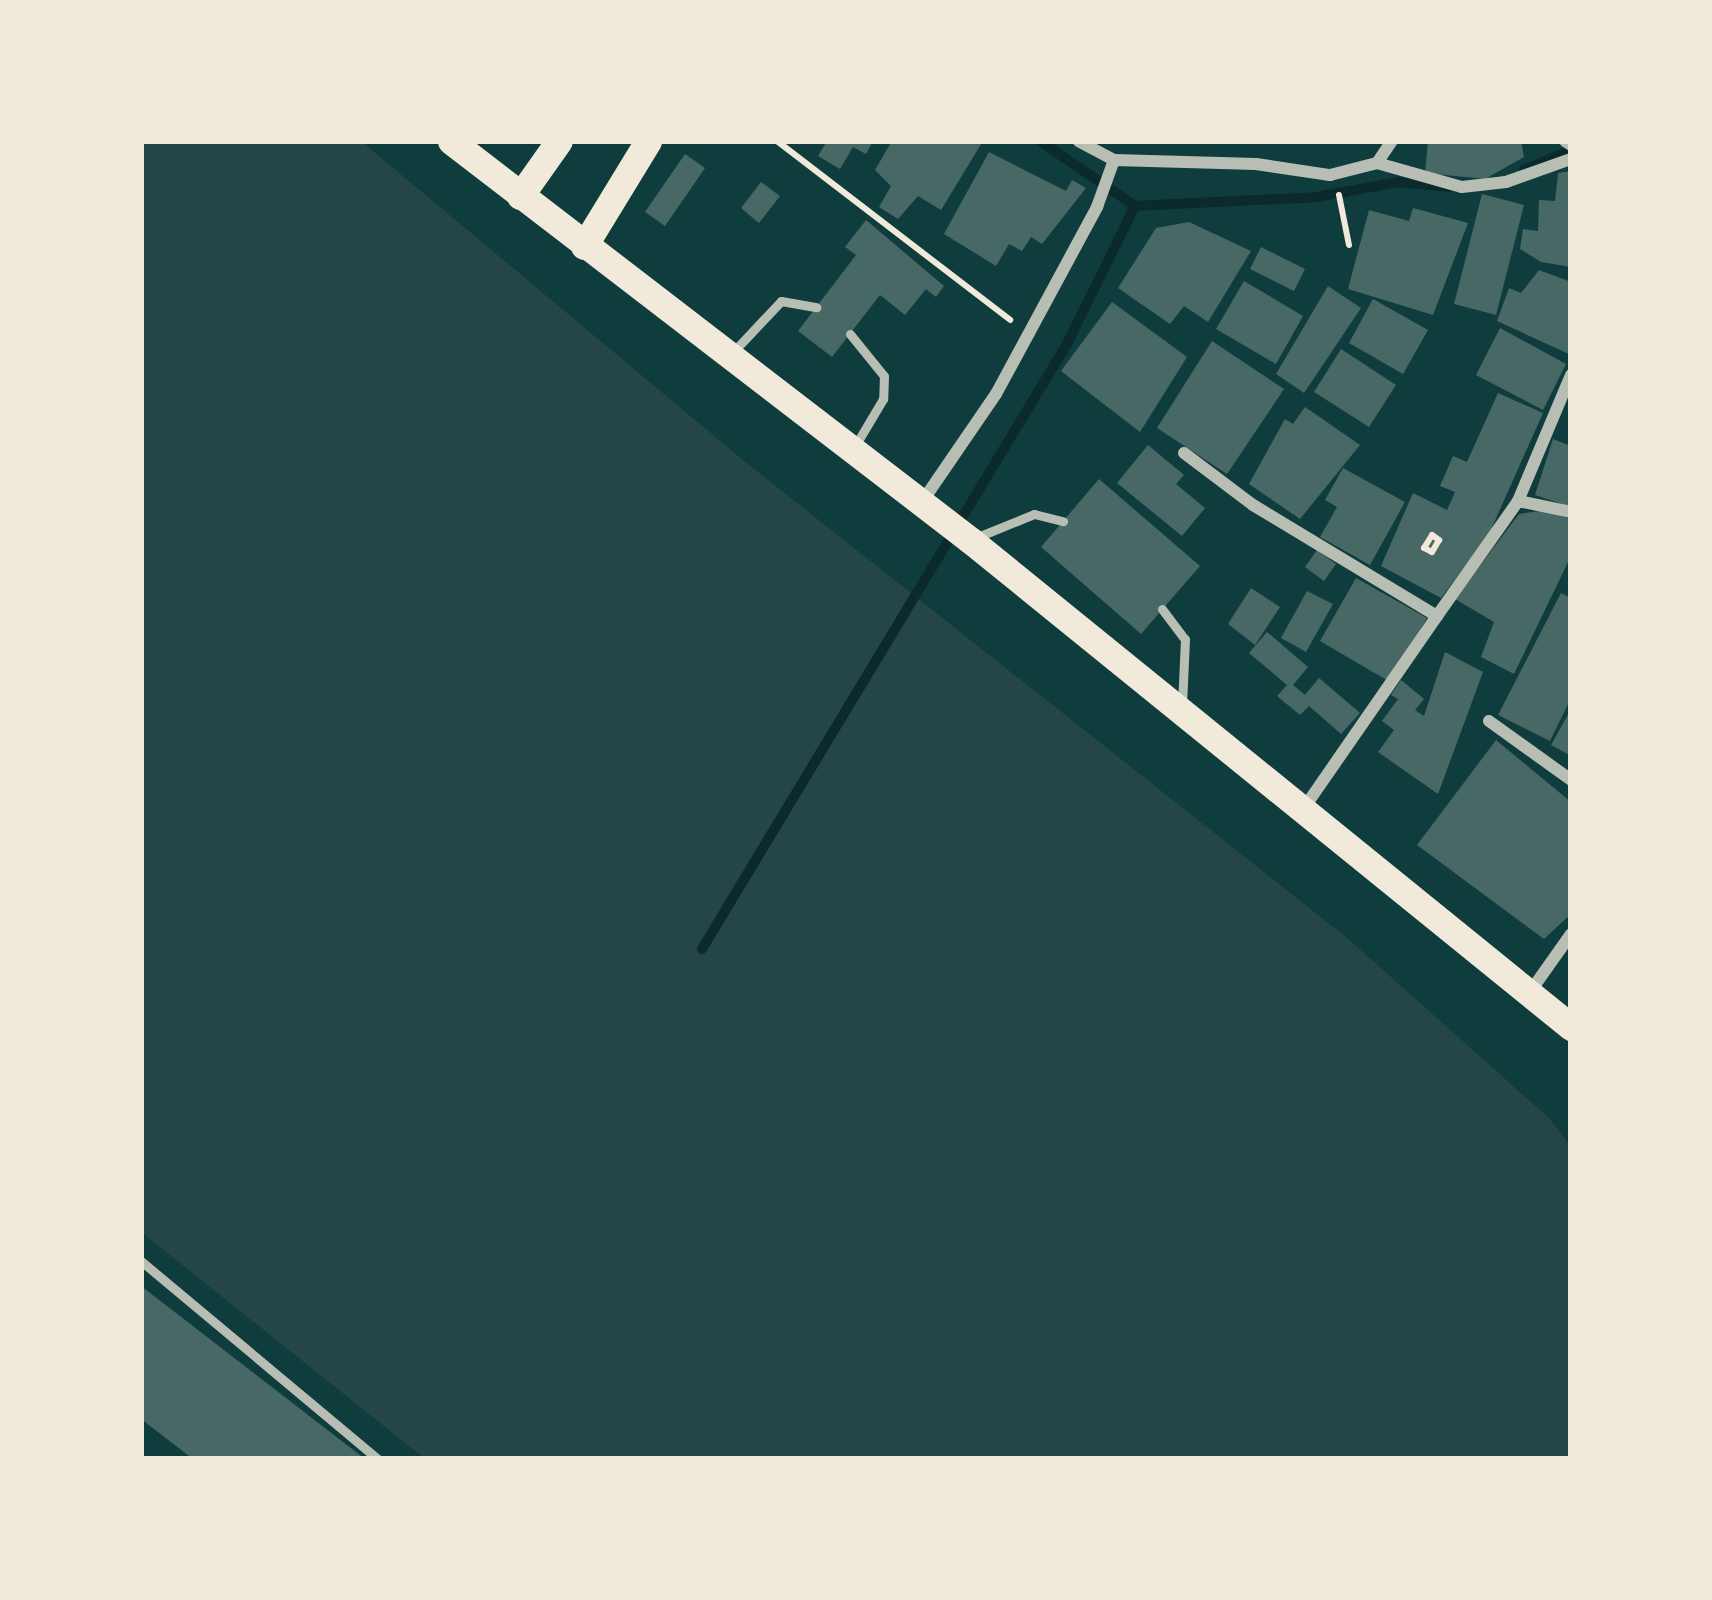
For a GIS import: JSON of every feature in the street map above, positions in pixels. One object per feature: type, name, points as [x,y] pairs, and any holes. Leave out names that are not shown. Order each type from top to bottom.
[{"type":"main road","points":[[451,141],[922,502],[1571,1027]]},
{"type":"main road","points":[[520,196],[559,141]]},
{"type":"main road","points":[[584,246],[648,141]]},
{"type":"street","points":[[1079,141],[1114,160],[1256,164],[1330,175],[1377,163],[1462,187],[1506,182],[1571,159]]},
{"type":"street","points":[[1377,163],[1392,141]]},
{"type":"street","points":[[922,502],[1028,332],[1097,207],[1114,160]]},
{"type":"street","points":[[1304,808],[1519,501],[1571,375]]},
{"type":"street","points":[[1184,453],[1437,616]]},
{"type":"street","points":[[1519,501],[1571,512]]},
{"type":"street","points":[[1489,721],[1571,780]]},
{"type":"street","points":[[1530,992],[1571,934]]},
{"type":"lane","points":[[729,356],[782,301],[816,307]]},
{"type":"lane","points":[[850,334],[884,376],[883,399],[853,449]]},
{"type":"lane","points":[[970,540],[1034,514],[1064,521]]},
{"type":"lane","points":[[1162,609],[1187,651],[1181,712]]},
{"type":"lane","points":[[141,1261],[378,1459]]},
{"type":"path","points":[[777,141],[1028,332]]},
{"type":"path","points":[[1347,214],[1349,245]]},
{"type":"shaded area","points":[[141,141],[361,141],[744,461],[1346,937],[1549,1118],[1571,1147],[1571,1459],[425,1459],[141,1232]]},
{"type":"building","points":[[827,141],[873,141],[866,154],[853,147],[840,169],[818,156]]},
{"type":"building","points":[[892,141],[983,141],[941,210],[918,196],[898,219],[879,207],[891,186],[875,170]]},
{"type":"building","points":[[1428,141],[1521,141],[1524,157],[1485,179],[1425,173]]},
{"type":"building","points":[[989,152],[1066,191],[1072,180],[1086,188],[1042,244],[1031,237],[1022,251],[1009,244],[996,266],[944,234]]},
{"type":"building","points":[[685,154],[705,168],[665,226],[645,212]]},
{"type":"building","points":[[1571,171],[1571,267],[1541,262],[1520,249],[1523,229],[1538,231],[1539,200],[1555,201],[1558,173]]},
{"type":"building","points":[[761,182],[780,196],[759,223],[741,208]]},
{"type":"building","points":[[1482,194],[1524,205],[1496,315],[1454,304]]},
{"type":"building","points":[[1413,208],[1468,223],[1433,315],[1348,289],[1369,210],[1409,221]]},
{"type":"building","points":[[866,220],[944,286],[936,297],[926,289],[905,315],[880,295],[832,357],[798,331],[856,255],[845,247]]},
{"type":"building","points":[[1189,222],[1251,251],[1208,322],[1184,306],[1170,324],[1118,288],[1156,228]]},
{"type":"building","points":[[1261,247],[1305,269],[1294,291],[1250,269]]},
{"type":"building","points":[[1539,270],[1571,282],[1571,355],[1497,321],[1509,288],[1521,293]]},
{"type":"building","points":[[1244,281],[1303,316],[1276,364],[1216,329]]},
{"type":"building","points":[[1328,286],[1361,308],[1304,393],[1276,374]]},
{"type":"building","points":[[1373,299],[1428,330],[1403,374],[1349,343]]},
{"type":"building","points":[[1112,302],[1187,357],[1140,432],[1061,371]]},
{"type":"building","points":[[1500,328],[1566,364],[1543,410],[1476,375]]},
{"type":"building","points":[[1212,341],[1284,389],[1227,474],[1157,428]]},
{"type":"building","points":[[1341,349],[1396,385],[1369,427],[1314,392]]},
{"type":"building","points":[[1498,393],[1543,413],[1489,534],[1441,598],[1381,566],[1413,493],[1447,510],[1455,492],[1440,486],[1453,456],[1467,462]]},
{"type":"building","points":[[1305,407],[1360,445],[1300,519],[1249,484],[1285,419],[1293,424]]},
{"type":"building","points":[[1553,439],[1571,446],[1571,507],[1535,495]]},
{"type":"building","points":[[1148,445],[1184,475],[1176,484],[1205,508],[1182,536],[1117,483]]},
{"type":"building","points":[[1343,468],[1405,502],[1370,565],[1320,537],[1337,507],[1325,500]]},
{"type":"building","points":[[1099,479],[1200,566],[1141,634],[1041,547]]},
{"type":"building","points":[[1545,510],[1571,519],[1571,556],[1514,674],[1481,657],[1494,622],[1455,599],[1519,514]]},
{"type":"building","points":[[1317,550],[1336,564],[1324,581],[1305,567]]},
{"type":"building","points":[[1356,578],[1427,618],[1390,682],[1320,641]]},
{"type":"building","points":[[1251,588],[1280,607],[1255,645],[1228,624]]},
{"type":"building","points":[[1307,591],[1333,604],[1306,652],[1281,638]]},
{"type":"building","points":[[1561,593],[1571,598],[1571,698],[1550,741],[1498,715]]},
{"type":"building","points":[[1267,632],[1308,667],[1293,685],[1305,695],[1319,678],[1360,713],[1341,734],[1309,706],[1300,715],[1277,696],[1287,685],[1249,653]]},
{"type":"building","points":[[1445,652],[1483,672],[1438,794],[1378,752],[1394,730],[1382,721],[1398,699],[1391,695],[1401,680],[1424,699],[1415,710],[1424,716]]},
{"type":"building","points":[[1571,709],[1571,756],[1551,745]]},
{"type":"building","points":[[1496,740],[1571,802],[1571,914],[1544,939],[1417,845]]},
{"type":"building","points":[[141,1286],[365,1459],[193,1459],[141,1419]]},
{"type":"waterway","points":[[1040,141],[1135,206],[1316,197],[1399,182],[1449,187]]},
{"type":"waterway","points":[[1524,170],[1571,150]]},
{"type":"waterway","points":[[702,949],[1067,344],[1135,206]]}]
